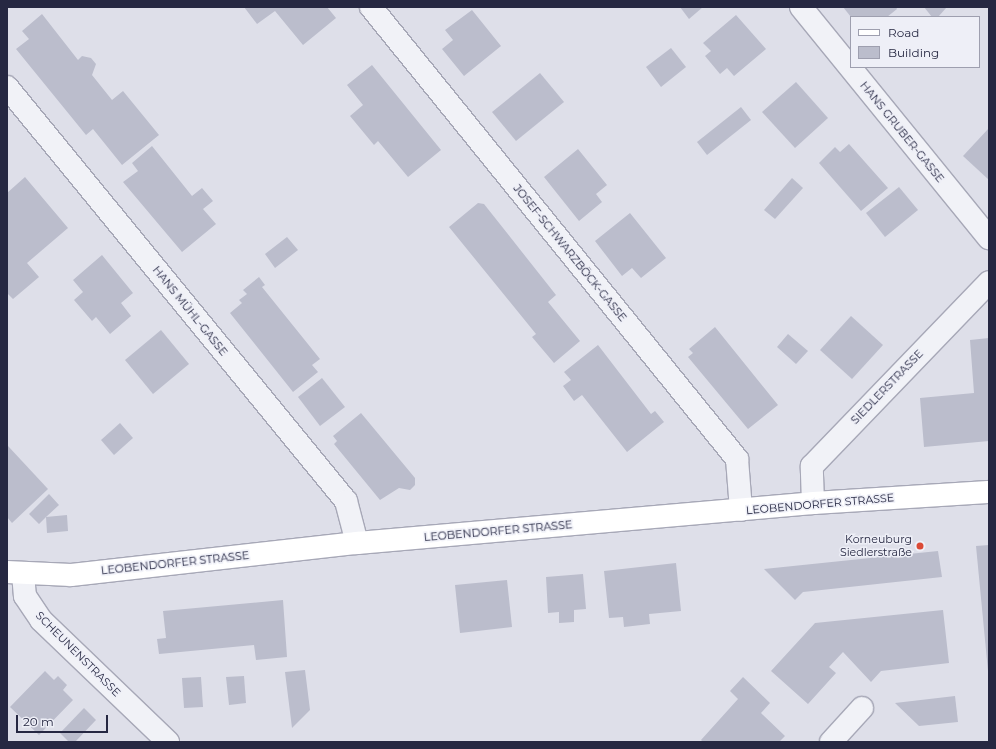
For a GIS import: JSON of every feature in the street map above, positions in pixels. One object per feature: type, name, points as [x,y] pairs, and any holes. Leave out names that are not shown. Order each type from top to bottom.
[{"type":"main road","name":"LEOBENDORFER STRASSE","points":[[15,573],[71,575],[357,543],[813,503],[989,492]]},
{"type":"street","name":"JOSEF-SCHWARZBÖCK-GASSE","points":[[371,7],[736,459],[741,510]]},
{"type":"street","name":"HANS GRUBER-GASSE","points":[[801,7],[850,67]]},
{"type":"street","name":"HANS GRUBER-GASSE","points":[[851,68],[989,238]]},
{"type":"street","name":"HANS MÜHL-GASSE","points":[[7,87],[346,501],[357,543]]},
{"type":"street","name":"SIEDLERSTRASSE","points":[[813,503],[812,466],[989,282]]},
{"type":"street","name":"SCHEUNENSTRASSE","points":[[15,573],[25,596],[41,620],[168,742]]},
{"type":"street","points":[[830,742],[862,708]]},
{"type":"building","points":[[244,7],[327,7],[336,18],[303,45],[275,11],[257,24]]},
{"type":"building","points":[[680,7],[703,7],[689,19]]},
{"type":"building","points":[[843,7],[896,7],[897,9],[888,16],[850,16]]},
{"type":"building","points":[[924,7],[947,7],[939,16],[931,16]]},
{"type":"building","points":[[472,10],[501,46],[464,76],[442,49],[453,40],[445,30]]},
{"type":"building","points":[[42,14],[78,60],[82,56],[91,58],[96,64],[92,75],[112,100],[123,91],[159,135],[122,165],[93,129],[86,135],[16,49],[29,39],[22,31]]},
{"type":"building","points":[[736,15],[766,49],[734,76],[727,68],[720,74],[705,56],[711,51],[703,43]]},
{"type":"building","points":[[671,48],[686,67],[661,87],[646,67]]},
{"type":"building","points":[[372,65],[441,150],[408,177],[378,141],[374,145],[350,116],[363,105],[347,85]]},
{"type":"building","points":[[540,73],[564,102],[516,141],[492,112]]},
{"type":"building","points":[[796,82],[828,118],[795,148],[762,112]]},
{"type":"building","points":[[741,107],[751,120],[707,155],[697,142]]},
{"type":"building","points":[[989,128],[989,180],[963,156]]},
{"type":"building","points":[[849,144],[888,188],[861,211],[819,163],[835,147],[840,152]]},
{"type":"building","points":[[152,146],[192,196],[202,188],[213,201],[203,209],[216,224],[182,252],[123,182],[138,171],[132,163]]},
{"type":"building","points":[[578,149],[607,185],[596,194],[602,202],[579,221],[544,177]]},
{"type":"building","points":[[25,177],[68,228],[27,263],[39,277],[13,299],[7,293],[7,193]]},
{"type":"building","points":[[792,178],[803,188],[775,219],[764,210]]},
{"type":"building","points":[[899,187],[918,210],[885,237],[866,213]]},
{"type":"building","points":[[478,203],[484,204],[556,295],[548,302],[580,341],[554,363],[532,337],[536,334],[449,227]]},
{"type":"building","points":[[630,213],[666,258],[641,278],[632,268],[622,276],[595,241]]},
{"type":"building","points":[[287,237],[298,250],[275,268],[265,254]]},
{"type":"building","points":[[102,255],[133,293],[121,303],[131,316],[110,334],[96,317],[92,321],[74,300],[83,292],[73,280]]},
{"type":"building","points":[[259,277],[265,285],[262,287],[320,359],[312,365],[318,372],[293,392],[230,313],[242,303],[239,300],[247,294],[243,290]]},
{"type":"building","points":[[851,316],[883,345],[852,379],[820,350]]},
{"type":"building","points":[[715,327],[778,405],[748,429],[688,357],[693,353],[689,349]]},
{"type":"building","points":[[161,330],[189,364],[153,394],[125,360]]},
{"type":"building","points":[[788,334],[808,351],[796,364],[777,347]]},
{"type":"building","points":[[989,338],[989,441],[924,447],[920,398],[974,393],[970,340]]},
{"type":"building","points":[[598,345],[651,414],[655,411],[664,422],[627,452],[582,395],[574,401],[563,386],[571,380],[564,372]]},
{"type":"building","points":[[322,378],[345,407],[320,426],[298,397]]},
{"type":"building","points":[[361,413],[415,478],[415,485],[410,490],[399,488],[380,500],[334,444],[337,441],[333,436]]},
{"type":"building","points":[[120,423],[133,438],[114,455],[101,440]]},
{"type":"building","points":[[8,446],[48,489],[12,523],[7,517]]},
{"type":"building","points":[[49,494],[59,505],[39,524],[29,514]]},
{"type":"building","points":[[67,515],[68,531],[47,533],[46,517]]},
{"type":"building","points":[[989,545],[989,671],[988,671],[976,546]]},
{"type":"building","points":[[938,551],[942,577],[803,592],[795,600],[764,569]]},
{"type":"building","points":[[676,563],[681,611],[649,614],[650,624],[624,627],[623,617],[609,618],[604,571]]},
{"type":"building","points":[[583,574],[586,609],[574,610],[574,622],[559,623],[559,612],[548,613],[546,577]]},
{"type":"building","points":[[507,580],[512,627],[460,633],[455,585]]},
{"type":"building","points":[[283,600],[287,657],[256,660],[254,645],[159,654],[157,639],[166,638],[163,611]]},
{"type":"building","points":[[943,610],[949,663],[881,671],[871,682],[843,652],[829,667],[836,673],[808,704],[771,671],[815,623]]},
{"type":"building","points":[[305,670],[310,710],[292,728],[285,672]]},
{"type":"building","points":[[45,671],[54,680],[58,676],[67,685],[63,690],[73,700],[39,735],[10,707]]},
{"type":"building","points":[[244,676],[246,703],[229,705],[226,677]]},
{"type":"building","points":[[201,677],[203,707],[184,708],[182,678]]},
{"type":"building","points":[[743,677],[770,703],[761,713],[785,736],[779,742],[703,742],[701,740],[738,699],[730,691]]},
{"type":"building","points":[[955,696],[958,722],[919,726],[895,703]]},
{"type":"building","points":[[84,708],[96,720],[75,742],[69,742],[60,733]]},
{"type":"place","name":"Korneuburg Siedlerstraße","points":[[920,546]]}]
